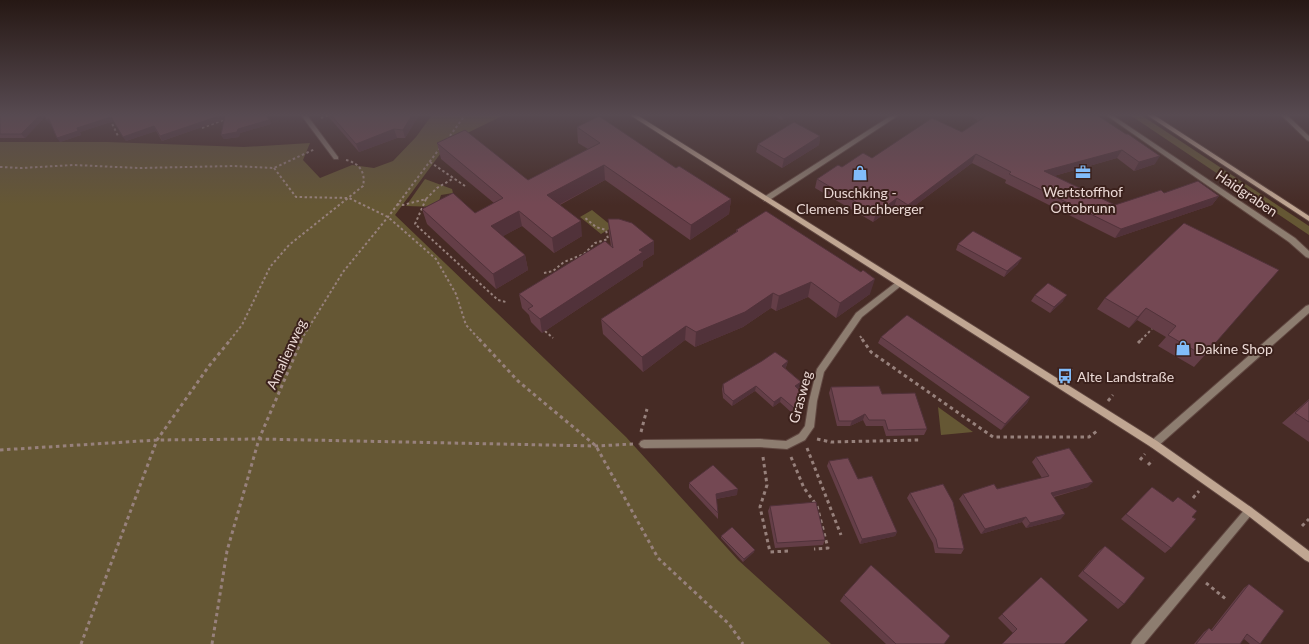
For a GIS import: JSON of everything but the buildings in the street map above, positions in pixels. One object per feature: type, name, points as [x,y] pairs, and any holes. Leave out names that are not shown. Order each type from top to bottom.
[{"type":"main road","points":[[681,145],[1154,444],[1249,511],[1309,557]]},
{"type":"main road","points":[[1196,145],[1309,219]]},
{"type":"street","points":[[327,145],[336,158]]},
{"type":"street","points":[[766,199],[847,145]]},
{"type":"street","name":"Haidgraben","points":[[1153,145],[1292,240],[1309,255]]},
{"type":"street","name":"Grasweg","points":[[787,446],[802,437],[809,427],[820,372],[859,315],[899,282]]},
{"type":"street","points":[[1154,444],[1309,308]]},
{"type":"street","points":[[642,440],[760,443],[787,446]]},
{"type":"street","points":[[1136,644],[1249,511]]},
{"type":"path","points":[[0,167],[21,168],[74,165],[139,168],[189,166],[274,168],[304,153],[327,145]]},
{"type":"path","name":"Amalienweg","points":[[212,644],[227,551],[259,439],[301,340],[343,272],[388,217],[443,145]]},
{"type":"path","points":[[81,644],[157,440],[209,366],[242,325],[270,267],[289,245],[363,186],[365,178],[363,171],[355,162],[336,158]]},
{"type":"path","points":[[430,162],[465,186]]},
{"type":"path","points":[[274,168],[296,197],[349,198],[388,217],[436,259],[456,294],[466,324],[518,381],[596,446],[658,558],[729,624],[743,644]]},
{"type":"path","points":[[454,178],[437,188],[426,199],[415,224],[498,300],[506,302]]},
{"type":"path","points":[[397,204],[403,205],[426,199]]},
{"type":"path","points":[[544,273],[553,271],[564,262],[584,254],[595,243],[608,239],[606,230],[596,227],[584,217]]},
{"type":"path","points":[[1138,343],[1152,329]]},
{"type":"path","points":[[545,331],[553,338]]},
{"type":"path","points":[[858,332],[871,352],[993,437],[1089,437],[1098,431]]},
{"type":"path","points":[[0,450],[157,440],[259,439],[596,446],[642,440],[647,409]]},
{"type":"path","points":[[802,437],[831,442],[919,440]]},
{"type":"path","points":[[802,437],[841,535]]},
{"type":"path","points":[[760,443],[767,485],[760,507],[770,552],[788,551]]},
{"type":"path","points":[[787,446],[804,488],[817,506],[828,548],[814,549]]},
{"type":"path","points":[[1193,498],[1202,488]]},
{"type":"path","points":[[1302,526],[1309,519]]},
{"type":"path","points":[[1196,574],[1227,600]]},
{"type":"shaded area","points":[[0,145],[191,145],[244,147],[309,145],[303,160],[320,178],[352,165],[374,168],[393,161],[408,145],[447,145],[395,215],[626,437],[738,560],[831,644],[0,644]]},
{"type":"shaded area","points":[[1175,145],[1186,145],[1309,226],[1309,235]]},
{"type":"shaded area","points":[[425,179],[452,189],[453,193],[441,195],[437,207],[406,206]]},
{"type":"shaded area","points":[[592,210],[613,227],[601,234],[580,217]]},
{"type":"shaded area","points":[[938,407],[973,432],[941,435]]},
{"type":"place","name":"Wertstoffhof Ottobrunn","points":[[1083,172]]},
{"type":"place","name":"Duschking - Clemens Buchberger","points":[[860,173]]},
{"type":"place","name":"Dakine Shop","points":[[1183,348]]},
{"type":"place","name":"Alte Landstraße","points":[[1065,376]]}]
